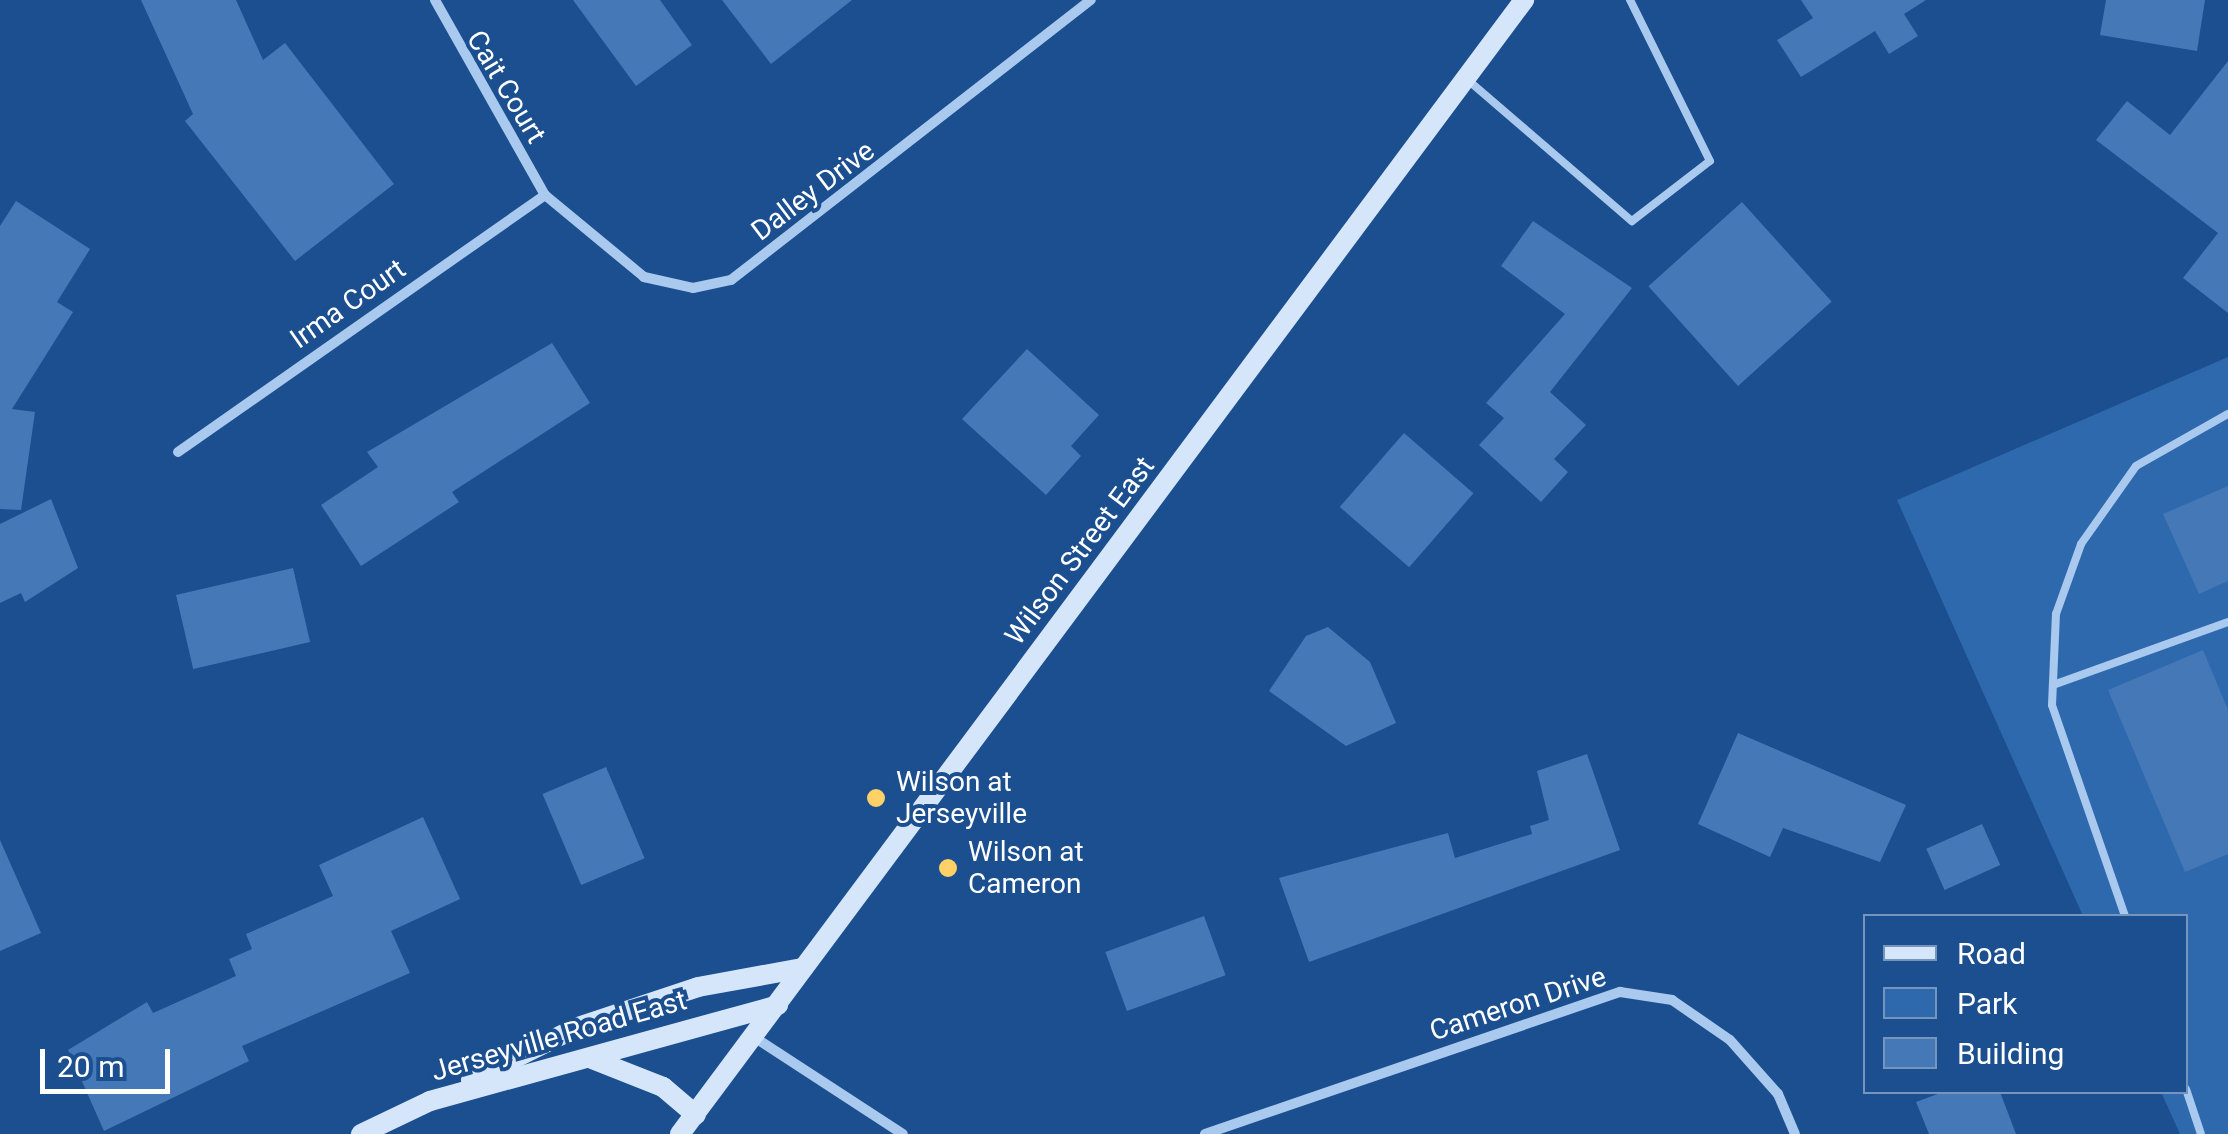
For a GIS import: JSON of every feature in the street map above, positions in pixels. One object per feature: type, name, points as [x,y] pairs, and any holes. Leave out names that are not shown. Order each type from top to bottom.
[{"type":"main road","name":"Wilson Street East","points":[[680,1134],[757,1039],[804,968],[1524,0]]},
{"type":"main road","points":[[430,1101],[578,1027],[698,987],[804,968]]},
{"type":"main road","name":"Jerseyville Road East","points":[[361,1134],[430,1101],[778,1005]]},
{"type":"main road","points":[[592,1059],[664,1087],[696,1115]]},
{"type":"street","name":"Cait Court","points":[[435,0],[545,195]]},
{"type":"street","name":"Dalley Drive","points":[[545,195],[644,277],[693,288],[731,280],[1091,0]]},
{"type":"street","name":"Irma Court","points":[[178,452],[545,195]]},
{"type":"street","name":"Cameron Drive","points":[[1205,1134],[1620,992],[1672,1000],[1730,1040],[1778,1094],[1796,1134]]},
{"type":"street","points":[[757,1039],[904,1134]]},
{"type":"lane","points":[[1466,78],[1632,221],[1710,161],[1630,0]]},
{"type":"lane","points":[[2125,914],[2052,705],[2056,614],[2082,544],[2136,466],[2228,414]]},
{"type":"lane","points":[[2053,685],[2228,622]]},
{"type":"lane","points":[[2188,1094],[2201,1134]]},
{"type":"green space","points":[[2228,357],[2228,1134],[2180,1134],[2162,1094],[2188,1094],[2188,914],[2082,914],[1897,500]]},
{"type":"building","points":[[141,0],[236,0],[263,60],[285,43],[394,184],[295,261],[185,121],[193,114]]},
{"type":"building","points":[[573,0],[660,0],[692,45],[636,86]]},
{"type":"building","points":[[722,0],[852,0],[771,64]]},
{"type":"building","points":[[1801,0],[1926,0],[1904,14],[1918,36],[1889,54],[1875,31],[1801,77],[1777,40],[1813,18]]},
{"type":"building","points":[[2106,0],[2205,0],[2197,51],[2100,35]]},
{"type":"building","points":[[2228,61],[2228,313],[2183,278],[2218,233],[2096,140],[2127,101],[2170,135]]},
{"type":"building","points":[[16,201],[90,249],[57,302],[73,312],[12,409],[35,412],[21,510],[0,509],[0,226]]},
{"type":"building","points":[[1742,202],[1832,302],[1738,386],[1648,286]]},
{"type":"building","points":[[1533,221],[1632,288],[1550,392],[1586,425],[1554,459],[1568,472],[1541,502],[1479,445],[1504,418],[1486,403],[1565,314],[1501,266]]},
{"type":"building","points":[[552,343],[590,403],[452,492],[459,502],[361,566],[321,505],[378,467],[367,452]]},
{"type":"building","points":[[1027,349],[1099,415],[1071,446],[1081,456],[1046,495],[962,419]]},
{"type":"building","points":[[1404,433],[1473,493],[1409,567],[1340,507]]},
{"type":"building","points":[[2228,486],[2228,581],[2199,594],[2163,514]]},
{"type":"building","points":[[51,499],[78,568],[25,602],[21,593],[0,603],[0,524]]},
{"type":"building","points":[[293,568],[310,642],[193,669],[176,595]]},
{"type":"building","points":[[1328,627],[1370,662],[1396,723],[1346,746],[1269,691],[1306,636]]},
{"type":"building","points":[[2203,650],[2228,710],[2228,854],[2185,872],[2108,690]]},
{"type":"building","points":[[1738,733],[1906,805],[1880,862],[1783,828],[1770,857],[1698,824]]},
{"type":"building","points":[[1587,754],[1620,850],[1309,962],[1279,878],[1448,833],[1455,858],[1532,834],[1530,826],[1549,820],[1537,771]]},
{"type":"building","points":[[606,767],[645,858],[581,885],[542,794]]},
{"type":"building","points":[[423,817],[460,899],[391,931],[410,973],[242,1046],[249,1061],[104,1131],[68,1050],[147,1002],[153,1013],[236,976],[229,959],[252,949],[246,934],[333,896],[319,865]]},
{"type":"building","points":[[1982,824],[2000,865],[1945,890],[1926,849]]},
{"type":"building","points":[[0,840],[41,933],[0,951]]},
{"type":"building","points":[[1204,916],[1226,975],[1127,1011],[1105,952]]},
{"type":"building","points":[[1938,1094],[2001,1094],[2016,1134],[1929,1134],[1916,1102]]},
{"type":"place","name":"Wilson at Jerseyville","points":[[876,798]]},
{"type":"place","name":"Wilson at Cameron","points":[[948,868]]}]
